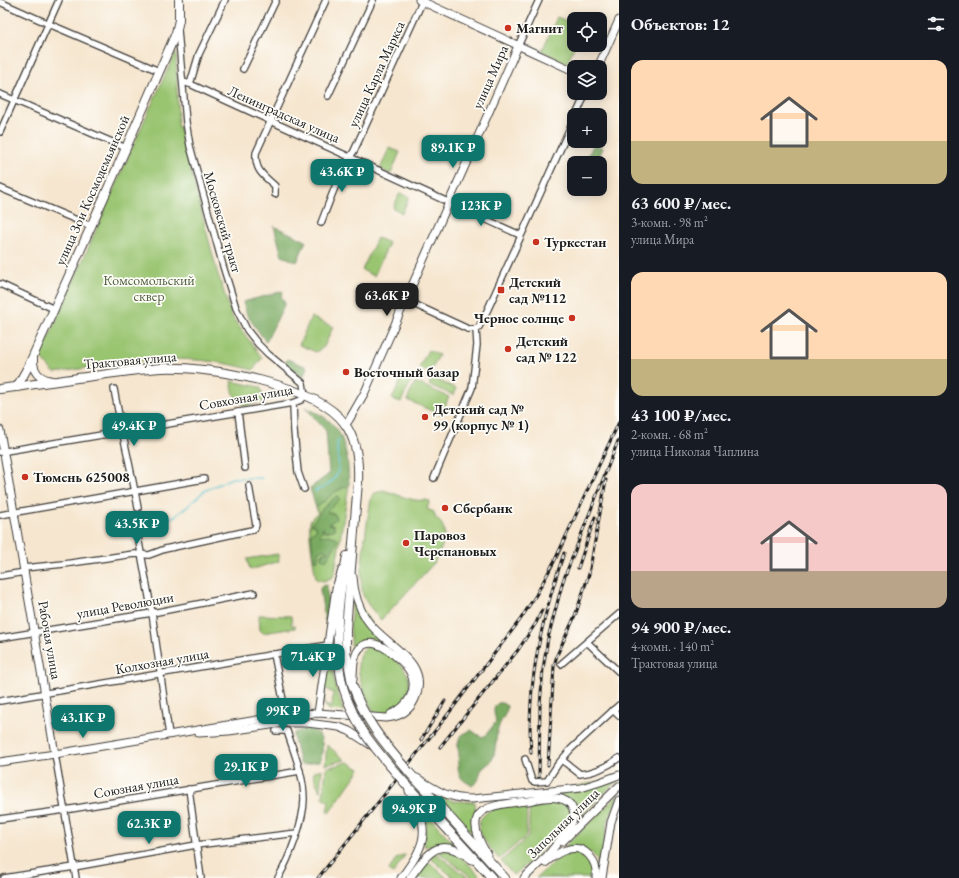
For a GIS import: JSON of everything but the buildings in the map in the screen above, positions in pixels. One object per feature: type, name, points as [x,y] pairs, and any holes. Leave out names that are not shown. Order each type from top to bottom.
[{"type":"main road","name":"улица Зои Космодемьянской","points":[[16,387],[24,376],[178,28],[179,0]]},
{"type":"main road","points":[[33,355],[32,365],[37,374],[46,380],[58,381]]},
{"type":"main road","name":"Трактовая улица","points":[[0,389],[145,369],[186,368],[214,370],[244,376],[286,388],[328,408],[345,425],[354,443],[358,464],[354,526],[337,638],[337,658],[343,687],[354,716],[375,748],[492,878]]},
{"type":"main road","name":"Трактовая улица","points":[[349,560],[346,642],[352,684],[362,710],[383,742],[505,878]]},
{"type":"street","points":[[0,132],[59,0]]},
{"type":"street","points":[[190,84],[199,54],[224,0]]},
{"type":"street","points":[[243,70],[276,0]]},
{"type":"street","points":[[275,194],[275,186],[258,170],[255,162],[256,153],[326,0]]},
{"type":"street","points":[[328,96],[373,0]]},
{"type":"street","name":"улица Мира","points":[[345,425],[365,392],[538,0]]},
{"type":"street","points":[[422,1],[567,69]]},
{"type":"street","name":"улица Карла Маркса","points":[[321,223],[338,180],[357,143],[422,1]]},
{"type":"street","points":[[0,2],[159,71]]},
{"type":"street","points":[[601,60],[619,20]]},
{"type":"street","name":"Московский тракт","points":[[178,28],[186,122],[190,146],[236,308],[248,330],[258,344],[303,383],[305,396]]},
{"type":"street","name":"Ленинградская улица","points":[[183,82],[520,235]]},
{"type":"street","points":[[0,94],[126,148]]},
{"type":"street","points":[[434,478],[472,388],[477,345],[476,329],[479,327],[487,311],[520,235],[567,134]]},
{"type":"street","points":[[0,188],[91,226]]},
{"type":"street","points":[[0,284],[54,309]]},
{"type":"street","points":[[405,300],[468,328],[476,329]]},
{"type":"street","points":[[114,389],[121,431],[138,508]]},
{"type":"street","name":"Совхозная улица","points":[[1,451],[293,403],[301,400],[305,396]]},
{"type":"street","points":[[293,403],[298,472],[304,489]]},
{"type":"street","points":[[238,412],[245,468]]},
{"type":"street","name":"Рабочая улица","points":[[0,430],[1,451],[25,570],[76,878]]},
{"type":"street","points":[[0,515],[204,479]]},
{"type":"street","points":[[0,576],[25,570],[64,564],[134,554],[153,554],[165,549],[252,530],[256,525],[250,486]]},
{"type":"street","points":[[136,526],[152,613],[169,735]]},
{"type":"street","points":[[318,713],[336,588],[349,560]]},
{"type":"street","points":[[0,762],[286,715],[318,713],[379,718],[395,717],[402,714],[413,703],[417,693],[418,679],[415,670],[411,662],[375,629],[363,615],[356,596],[349,560]]},
{"type":"street","name":"улица Революции","points":[[0,638],[152,613],[254,593]]},
{"type":"street","points":[[561,664],[619,614]]},
{"type":"street","points":[[587,642],[619,672]]},
{"type":"street","points":[[352,684],[355,656],[360,648],[368,644],[375,643],[382,646],[407,667],[413,684],[412,694],[408,702],[396,712],[379,718]]},
{"type":"street","name":"Колхозная улица","points":[[0,701],[328,645]]},
{"type":"street","points":[[274,654],[286,715]]},
{"type":"street","points":[[525,759],[531,778],[534,782],[547,781],[554,770],[572,749],[619,705]]},
{"type":"street","points":[[613,710],[619,716]]},
{"type":"street","points":[[178,733],[215,733],[271,724],[295,722],[339,727],[349,731],[375,748]]},
{"type":"street","points":[[276,732],[287,731],[300,771],[304,800],[303,812],[297,833],[288,860],[278,878]]},
{"type":"street","points":[[562,760],[580,774],[608,765],[619,758]]},
{"type":"street","name":"Союзная улица","points":[[0,819],[65,810],[300,771]]},
{"type":"street","points":[[412,775],[441,793],[457,798],[481,799],[534,796],[562,799],[570,804],[573,812],[572,821],[548,855]]},
{"type":"street","points":[[492,863],[478,838],[476,828],[478,817],[486,808],[534,796],[586,787],[619,775]]},
{"type":"street","points":[[401,878],[419,852],[423,832],[419,810],[404,782]]},
{"type":"street","name":"Запольная улица","points":[[527,876],[619,786]]},
{"type":"street","points":[[189,789],[201,878]]},
{"type":"street","points":[[602,878],[608,834],[619,800]]},
{"type":"street","points":[[4,878],[196,845],[297,833]]},
{"type":"street","points":[[410,878],[429,854],[441,848],[458,850],[485,870]]},
{"type":"street","points":[[527,876],[563,851],[573,848],[583,851],[591,856],[596,867],[596,878]]},
{"type":"green space","points":[[557,17],[567,21],[567,52],[572,52],[567,60],[567,63],[542,51]]},
{"type":"green space","name":"Комсомольский сквер","points":[[176,51],[178,123],[217,271],[232,317],[262,358],[253,370],[203,360],[178,359],[130,362],[55,373],[40,357]]},
{"type":"green space","points":[[389,148],[400,152],[391,174],[380,169]]},
{"type":"green space","points":[[592,148],[603,148],[599,156],[588,156]]},
{"type":"green space","points":[[400,193],[409,197],[402,213],[393,208]]},
{"type":"green space","points":[[274,226],[306,241],[297,262],[282,256]]},
{"type":"green space","points":[[377,238],[389,243],[374,276],[362,270]]},
{"type":"green space","points":[[283,291],[281,297],[285,303],[266,342],[247,315],[243,302]]},
{"type":"green space","points":[[311,317],[333,327],[324,347],[316,352],[299,345]]},
{"type":"green space","points":[[428,350],[439,355],[430,373],[419,368]]},
{"type":"green space","points":[[287,359],[307,367],[303,378],[285,363]]},
{"type":"green space","points":[[404,374],[411,375],[412,379],[401,402],[392,399]]},
{"type":"green space","points":[[432,378],[456,388],[453,395],[429,385]]},
{"type":"green space","points":[[231,381],[260,387],[265,401],[244,406],[234,395]]},
{"type":"green space","points":[[415,382],[449,397],[441,415],[407,400]]},
{"type":"green space","points":[[305,407],[332,423],[342,439],[347,456],[349,485],[335,492],[316,508],[310,488],[329,474],[326,431]]},
{"type":"green space","points":[[349,485],[333,577],[324,581],[316,579],[310,542],[310,521],[318,513],[316,508],[335,492]]},
{"type":"green space","points":[[383,490],[411,499],[430,501],[427,509],[434,512],[436,518],[444,529],[445,537],[434,563],[381,620],[363,595],[361,575],[371,498],[373,494]]},
{"type":"green space","points":[[336,496],[339,496],[339,500],[327,512],[335,514],[336,519],[328,524],[334,525],[334,530],[324,532],[323,528],[320,535],[336,537],[338,541],[326,560],[321,558],[322,554],[328,551],[324,550],[318,551],[318,560],[315,561],[311,533],[317,529],[314,525],[311,525],[323,508]]},
{"type":"green space","points":[[278,554],[279,561],[250,570],[247,559]]},
{"type":"green space","points":[[327,585],[328,617],[325,621],[320,590],[321,586]]},
{"type":"green space","points":[[353,597],[384,642],[369,641],[361,643],[352,656],[350,624]]},
{"type":"green space","points":[[259,615],[291,616],[292,626],[295,625],[295,628],[263,633],[260,630]]},
{"type":"green space","points":[[332,642],[334,677],[344,711],[329,710],[325,705],[332,707],[333,692],[323,689]]},
{"type":"green space","points":[[370,646],[380,649],[389,655],[403,667],[408,676],[409,689],[407,695],[400,705],[388,712],[374,713],[366,697],[360,677],[358,667],[359,658],[363,651]]},
{"type":"green space","points":[[323,692],[325,692],[324,704]]},
{"type":"green space","points":[[498,703],[502,703],[507,706],[507,709],[498,730],[494,756],[491,762],[482,769],[478,781],[472,785],[460,776],[458,769],[458,746],[460,736],[471,730],[481,737],[485,736],[496,722],[494,710]]},
{"type":"green space","points":[[304,729],[315,731],[319,735],[322,744],[322,756],[320,761],[303,765],[300,764],[293,736],[294,733]]},
{"type":"green space","points":[[327,745],[345,760],[325,765]]},
{"type":"green space","points":[[348,762],[360,769],[329,813],[327,810],[329,802],[323,797],[326,768]]},
{"type":"green space","points":[[322,769],[320,792],[313,774],[315,771]]},
{"type":"green space","points":[[619,777],[619,779],[575,821],[574,804],[537,795]]},
{"type":"green space","points":[[619,794],[607,824],[599,874],[597,860],[592,853],[564,847]]},
{"type":"green space","points":[[437,795],[454,801],[475,802],[476,813],[472,824],[473,834]]},
{"type":"green space","points":[[554,800],[564,803],[571,811],[568,824],[525,866],[513,875],[501,861],[528,837],[530,803]]},
{"type":"green space","points":[[527,803],[526,836],[499,859],[486,843],[480,831],[479,825],[481,819],[490,810]]},
{"type":"green space","points":[[422,809],[456,846],[424,846],[426,825]]},
{"type":"green space","points":[[448,850],[465,861],[479,875],[476,878],[473,878],[438,852]]},
{"type":"green space","points":[[570,852],[585,855],[588,858],[592,866],[593,878],[536,878],[561,856]]},
{"type":"green space","points":[[435,853],[469,878],[454,878],[429,857]]},
{"type":"green space","points":[[405,855],[393,874],[389,870],[396,859]]},
{"type":"green space","points":[[427,860],[447,878],[414,878]]},
{"type":"waterway","points":[[315,491],[327,485],[335,478],[339,462],[337,449],[339,439]]},
{"type":"waterway","points":[[138,518],[149,517],[160,520],[174,517],[204,491],[232,478],[262,478]]},
{"type":"railway","points":[[318,878],[442,722],[520,620],[536,595],[555,560],[619,422]]},
{"type":"railway","points":[[539,777],[540,705],[543,669],[548,638],[563,581],[618,441]]},
{"type":"railway","points":[[548,765],[554,666],[557,655],[575,616],[589,574],[606,480]]},
{"type":"railway","points":[[578,568],[595,517]]},
{"type":"railway","points":[[531,753],[531,702],[537,652],[549,602],[564,553]]},
{"type":"railway","points":[[440,747],[518,650],[536,623],[542,610]]},
{"type":"railway","points":[[421,740],[445,701]]},
{"type":"place","name":"Магнит","points":[[508,28]]},
{"type":"place","name":"Туркестан","points":[[536,242]]},
{"type":"place","name":"Детский сад №112","points":[[501,290]]},
{"type":"place","name":"Черное солнце","points":[[572,318]]},
{"type":"place","name":"Детский сад № 122","points":[[508,349]]},
{"type":"place","name":"Восточный базар","points":[[346,372]]},
{"type":"place","name":"Детский сад № 99 (корпус № 1)","points":[[425,417]]},
{"type":"place","name":"Тюмень 625008","points":[[25,477]]},
{"type":"place","name":"Сбербанк","points":[[445,508]]},
{"type":"place","name":"Паровоз Черепановых","points":[[406,543]]}]
